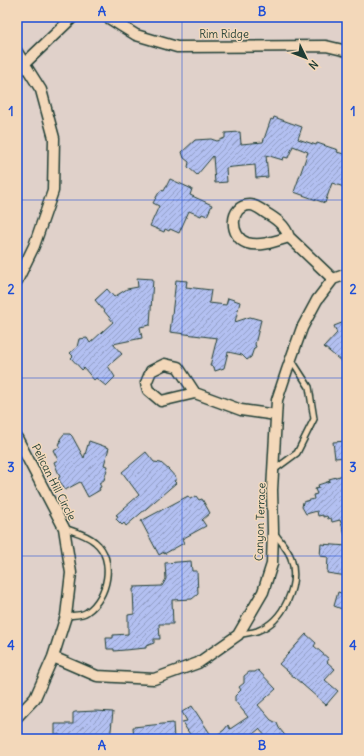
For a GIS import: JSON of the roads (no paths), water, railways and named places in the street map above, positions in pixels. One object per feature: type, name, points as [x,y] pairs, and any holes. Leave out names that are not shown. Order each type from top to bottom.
[{"type":"street","points":[[24,63],[73,17]]},
{"type":"street","name":"Rim Ridge","points":[[106,17],[136,35],[177,47],[326,46],[347,51]]},
{"type":"street","points":[[17,52],[41,90],[54,138],[53,191],[34,246],[17,281]]},
{"type":"street","points":[[289,236],[263,244],[247,243],[241,240],[235,233],[233,225],[235,216],[244,206],[254,206],[281,223],[289,236],[333,279],[347,274]]},
{"type":"street","name":"Canyon Terrace","points":[[54,657],[97,676],[154,679],[198,664],[238,635],[263,592],[272,564],[274,531],[272,490],[278,400],[302,328],[317,300],[333,279]]},
{"type":"street","points":[[195,393],[178,367],[165,364],[151,371],[146,383],[148,390],[161,401],[195,393],[241,410],[276,415]]},
{"type":"street","name":"Pelican Hill Circle","points":[[17,438],[64,528],[71,573],[66,616],[54,657],[35,698],[17,717]]},
{"type":"lane","points":[[274,470],[297,453],[314,419],[309,387],[291,358]]},
{"type":"lane","points":[[64,528],[86,535],[96,543],[104,553],[108,568],[107,582],[100,598],[87,613],[66,616]]},
{"type":"lane","points":[[238,635],[257,631],[272,622],[284,608],[290,595],[294,577],[291,557],[274,531]]}]
